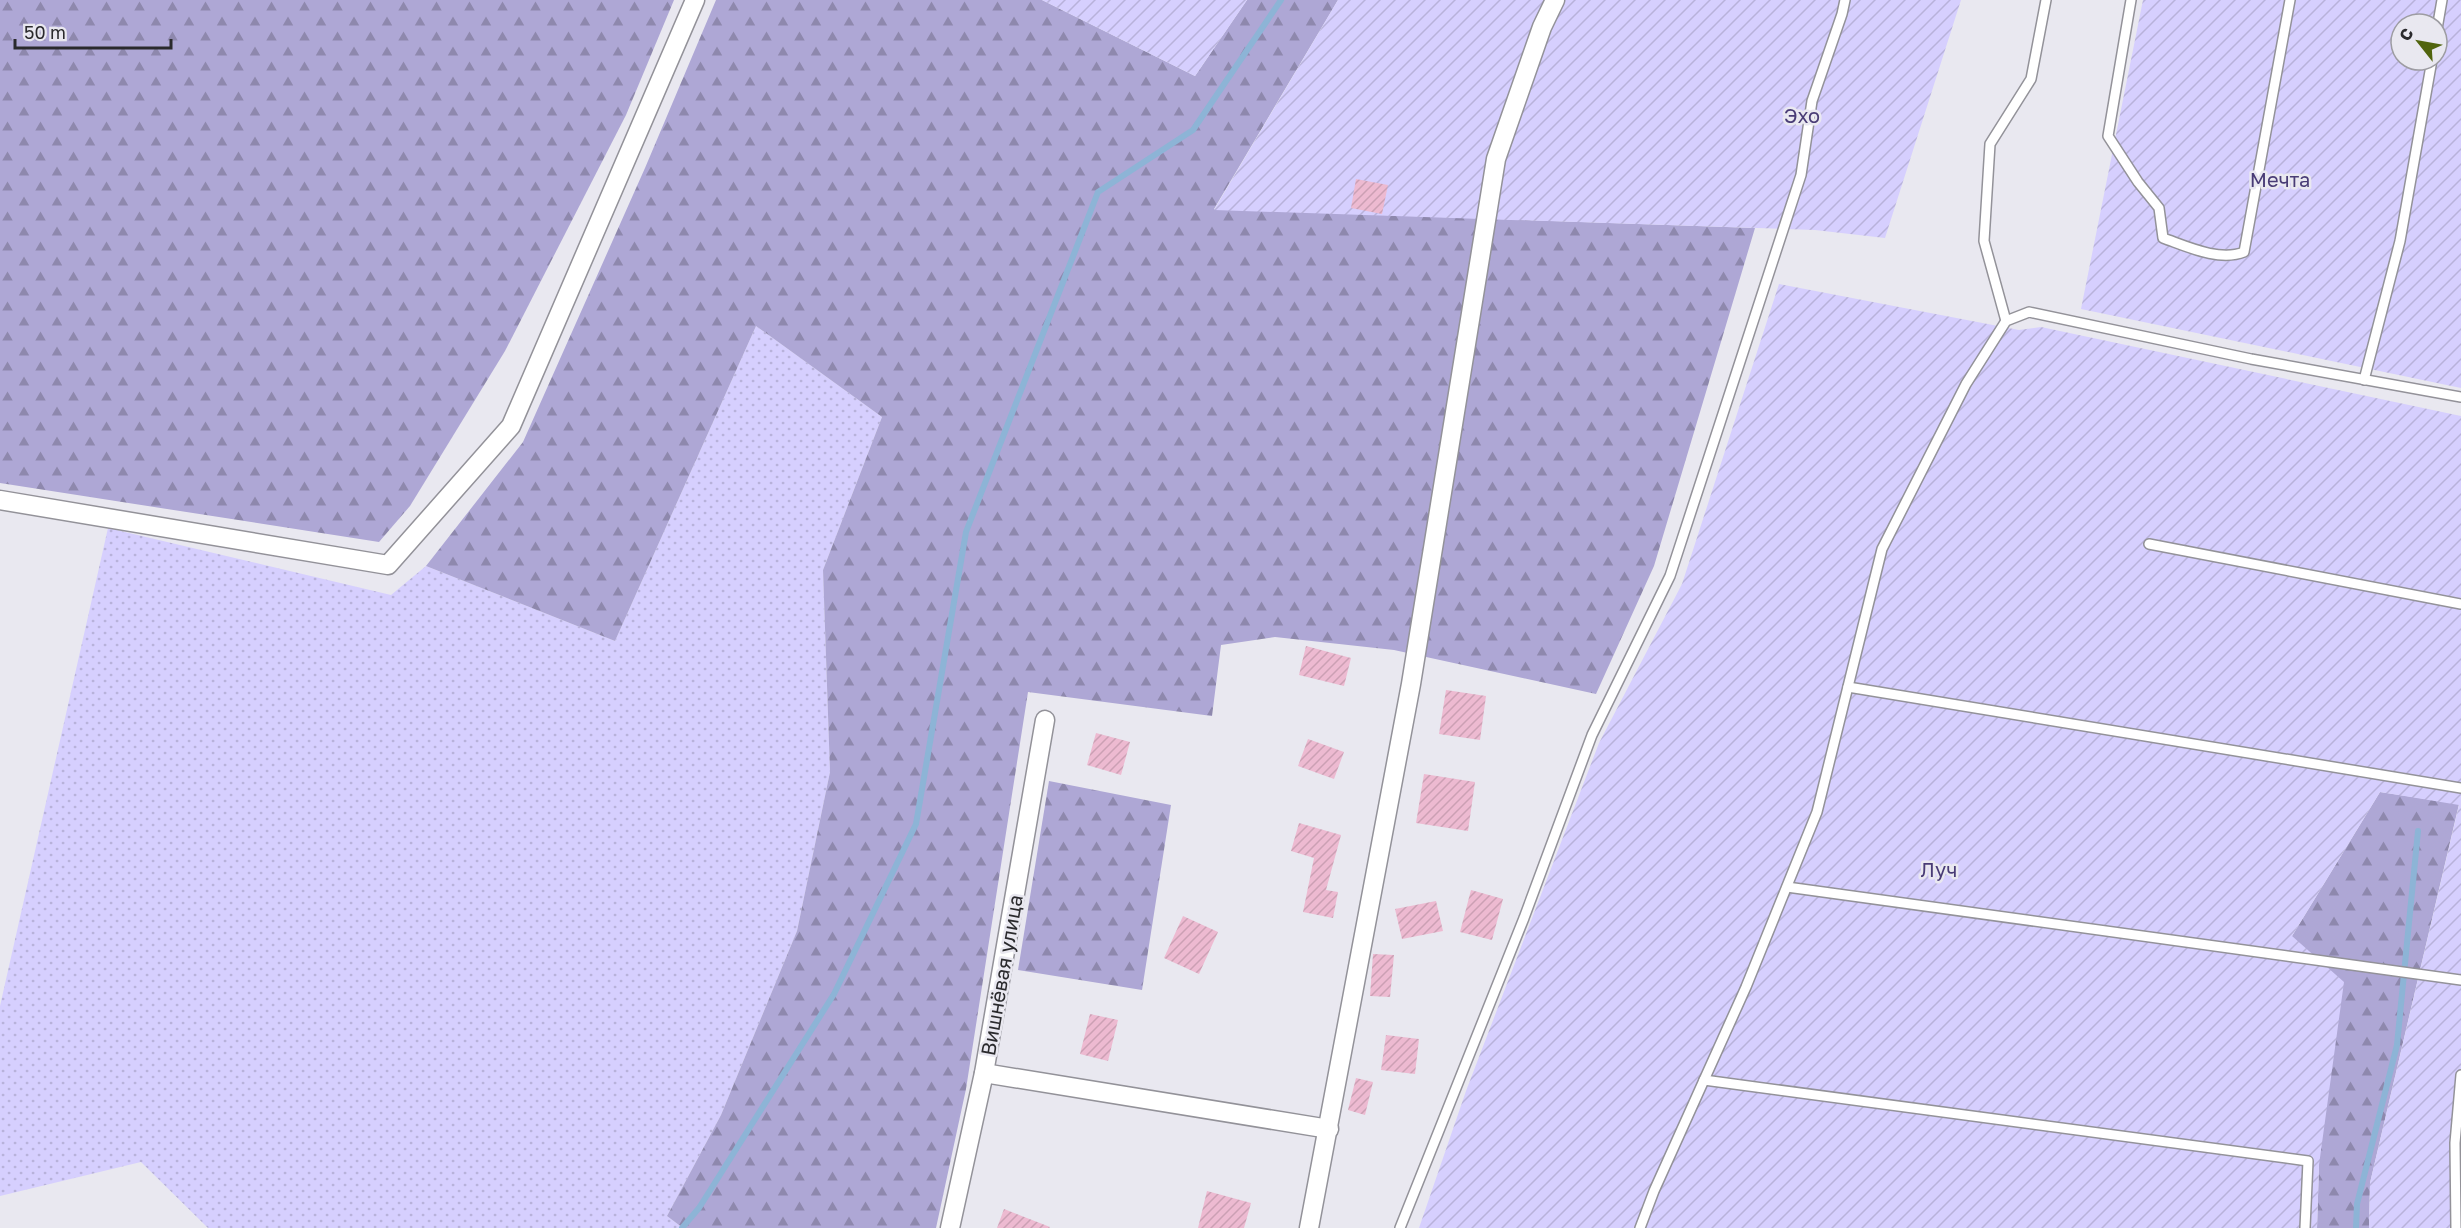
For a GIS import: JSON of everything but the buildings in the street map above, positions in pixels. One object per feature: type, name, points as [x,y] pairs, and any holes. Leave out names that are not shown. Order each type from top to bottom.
[{"type":"street","points":[[0,500],[388,565],[512,426],[695,0]]},
{"type":"street","points":[[1309,1228],[1411,684],[1496,159],[1542,27],[1555,0]]},
{"type":"street","name":"Вишнёвая улица","points":[[950,1228],[984,1073],[1045,720]]},
{"type":"street","points":[[984,1073],[1329,1129]]},
{"type":"lane","points":[[1400,1228],[1524,918],[1592,735],[1670,576],[1801,175],[1812,100],[1845,0]]},
{"type":"lane","points":[[2006,321],[1984,241],[1990,144],[2031,79],[2046,0]]},
{"type":"lane","points":[[2131,0],[2108,136],[2138,182],[2159,208],[2163,237],[2198,250],[2234,256],[2244,252],[2290,0]]},
{"type":"lane","points":[[2364,380],[2400,241],[2430,72]]},
{"type":"lane","points":[[1640,1228],[1654,1191],[1746,987],[1817,812],[1882,549],[1966,384],[2006,321],[2030,312],[2251,359],[2461,397]]},
{"type":"lane","points":[[2149,544],[2461,604]]},
{"type":"lane","points":[[1848,687],[2461,788]]},
{"type":"lane","points":[[1786,887],[2461,980]]},
{"type":"lane","points":[[2456,1228],[2455,1143],[2461,1075]]},
{"type":"lane","points":[[1704,1080],[2308,1161],[2306,1228]]},
{"type":"green space","points":[[0,0],[674,0],[626,115],[505,351],[410,506],[379,542],[0,483]]},
{"type":"green space","points":[[716,0],[1042,0],[1195,76],[1247,0],[1338,0],[1214,209],[1755,228],[1654,566],[1596,694],[1394,650],[1275,637],[1221,645],[1212,716],[1028,692],[966,1089],[936,1228],[683,1228],[667,1216],[721,1115],[797,931],[830,772],[823,570],[882,417],[756,326],[615,641],[426,566],[523,442],[645,168]]},
{"type":"green space","points":[[1042,0],[1247,0],[1195,76]]},
{"type":"green space","name":"Эхо","points":[[1338,0],[1961,0],[1885,238],[1815,230],[1214,210]]},
{"type":"green space","name":"Мечта","points":[[2143,0],[2461,0],[2461,388],[2081,309]]},
{"type":"green space","name":"Луч","points":[[1779,284],[2019,330],[2041,327],[2461,416],[2461,1228],[2369,1228],[2370,1183],[2459,805],[2380,792],[2292,936],[2344,982],[2319,1165],[2317,1228],[1419,1228],[1466,1091],[1599,743],[1682,584]]},
{"type":"green space","points":[[756,326],[882,417],[823,570],[830,772],[797,931],[721,1115],[667,1216],[683,1228],[208,1228],[141,1162],[0,1196],[0,1006],[108,528],[391,595],[426,566],[615,641]]},
{"type":"green space","points":[[1049,781],[1171,805],[1142,990],[1018,970]]},
{"type":"green space","points":[[2380,792],[2459,804],[2370,1183],[2369,1228],[2317,1228],[2319,1165],[2292,936]]},
{"type":"waterway","points":[[682,1228],[699,1208],[834,994],[916,824],[966,532],[1098,192],[1193,130],[1281,0]]},
{"type":"waterway","points":[[2356,1228],[2357,1204],[2397,1045],[2418,831]]}]
